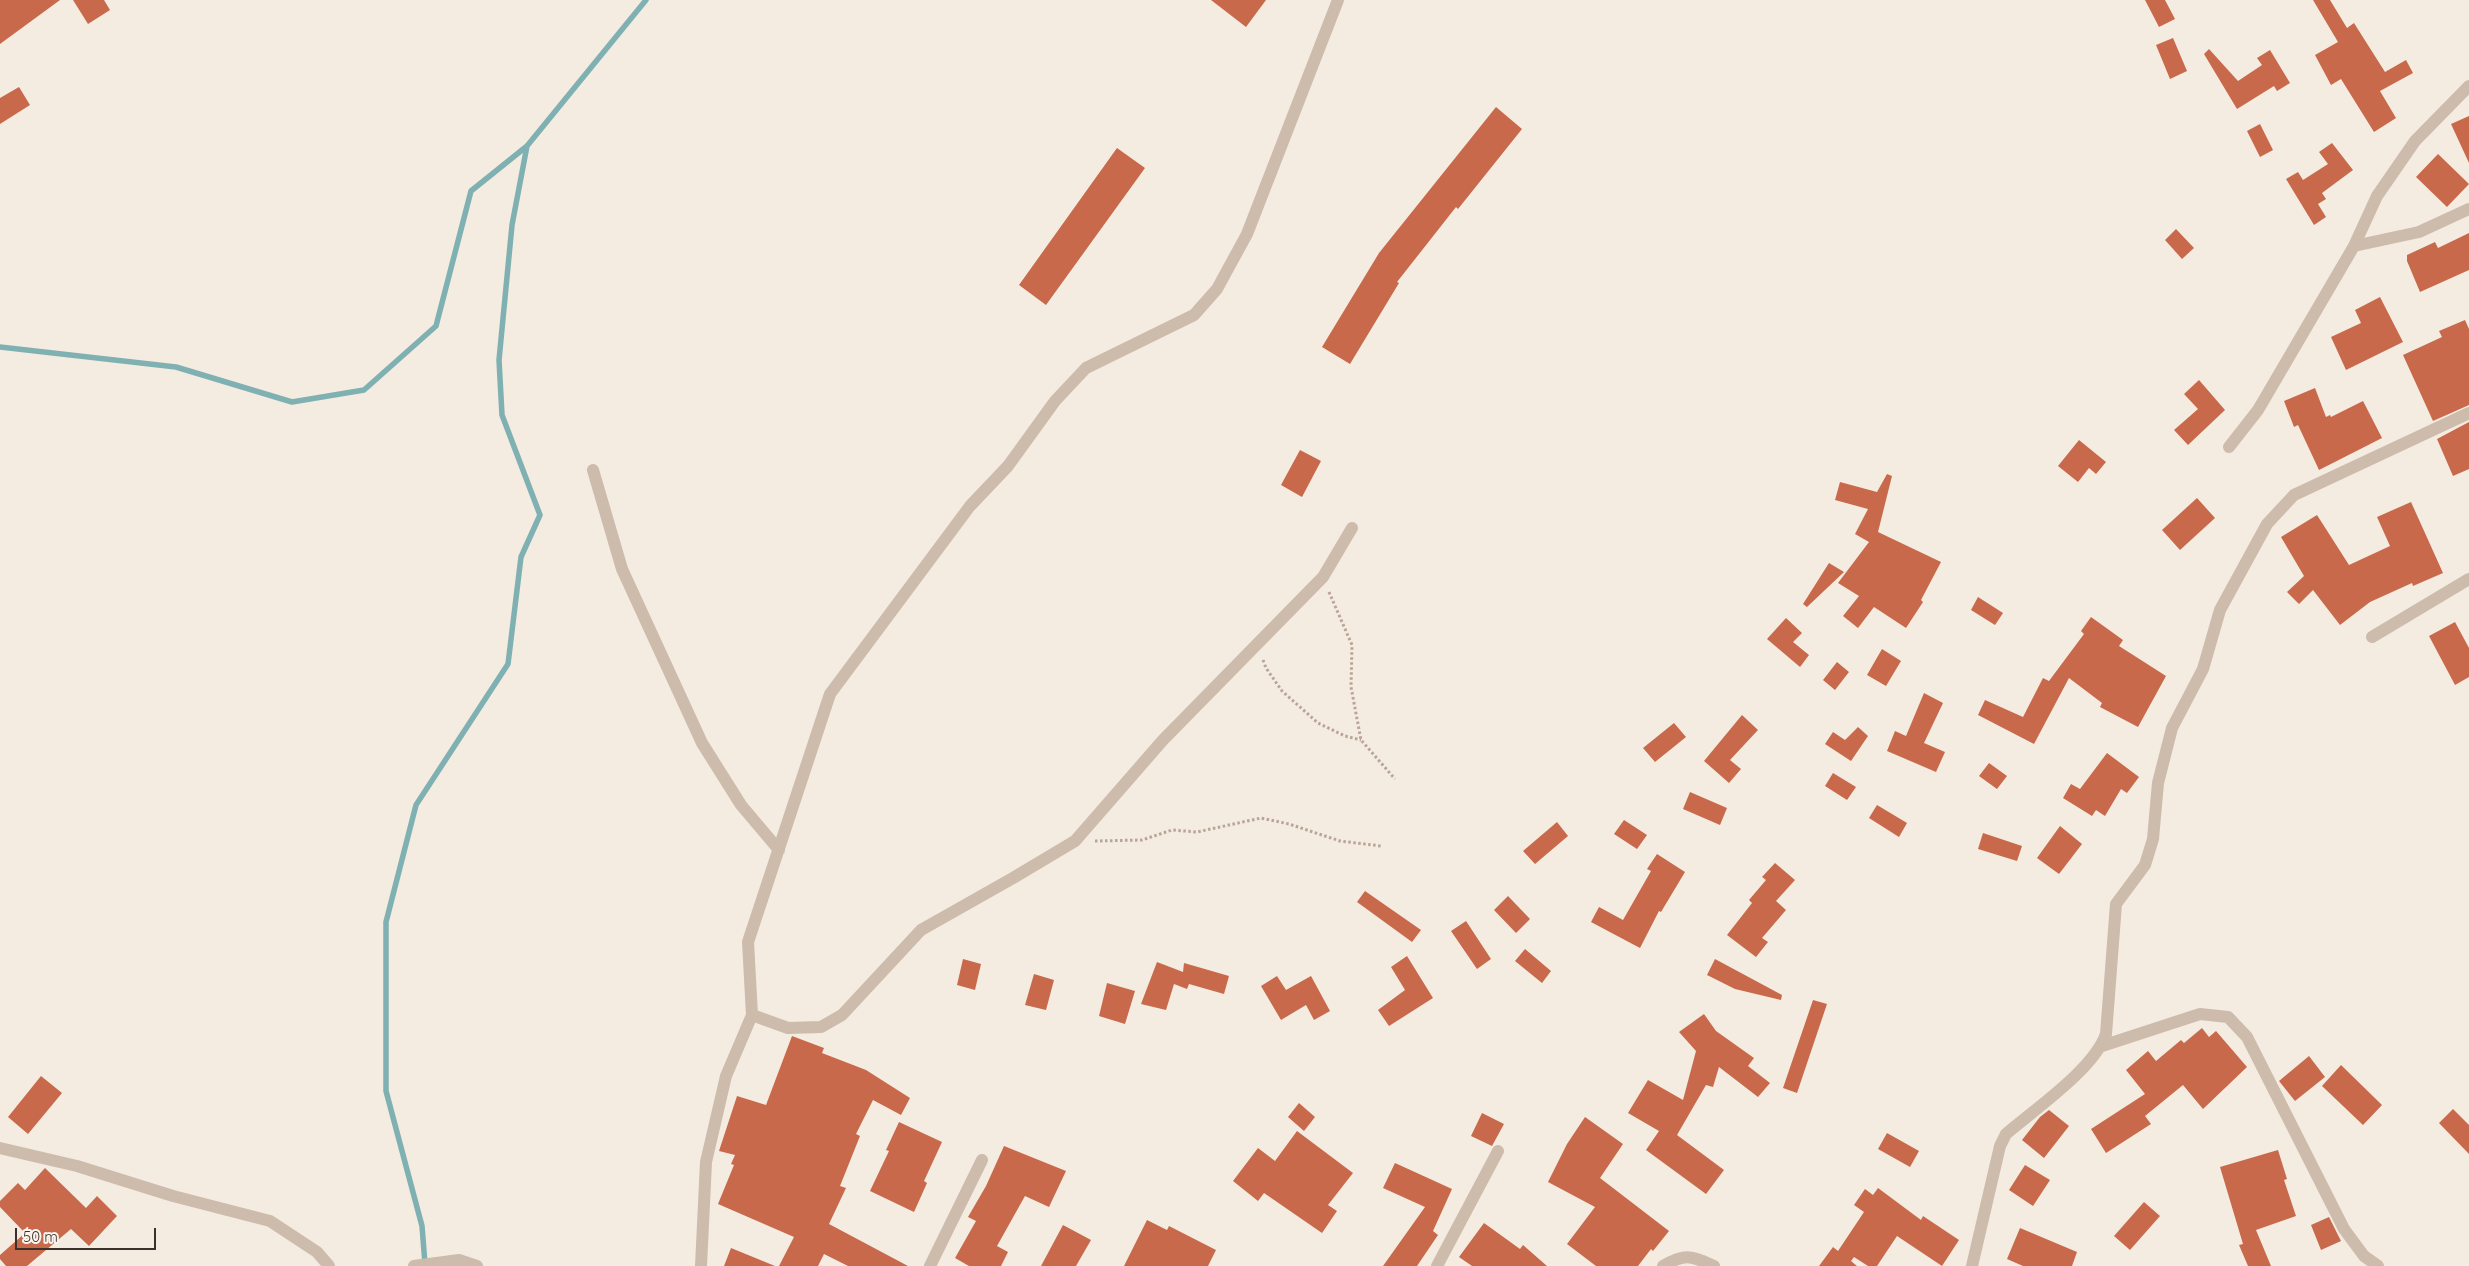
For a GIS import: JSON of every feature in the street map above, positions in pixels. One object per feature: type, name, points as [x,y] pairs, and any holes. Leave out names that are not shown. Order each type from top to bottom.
[{"type":"street","points":[[701,1266],[706,1162],[726,1076],[752,1015],[748,942],[830,694],[970,506],[1008,466],[1055,401],[1086,368],[1194,315],[1217,289],[1247,234],[1338,0]]},
{"type":"street","points":[[2229,448],[2258,410],[2354,246],[2377,196],[2415,141],[2469,86]]},
{"type":"street","points":[[2354,246],[2419,232],[2469,209]]},
{"type":"street","points":[[1972,1266],[2000,1146],[2006,1134],[2088,1064],[2102,1046],[2106,1034],[2116,904],[2145,865],[2152,839],[2158,783],[2172,728],[2203,669],[2220,610],[2264,529],[2294,495],[2469,413]]},
{"type":"street","points":[[593,470],[622,569],[702,743],[741,805],[779,850]]},
{"type":"street","points":[[752,1015],[788,1028],[821,1027],[842,1016],[920,930],[1013,878],[1075,840],[1170,733],[1323,577],[1352,528]]},
{"type":"street","points":[[2372,637],[2469,579]]},
{"type":"street","points":[[2102,1046],[2200,1014],[2228,1017],[2247,1037],[2344,1230],[2364,1256],[2378,1266]]},
{"type":"street","points":[[0,1148],[77,1166],[173,1196],[270,1221],[317,1252],[329,1266]]},
{"type":"street","points":[[1437,1266],[1498,1151]]},
{"type":"street","points":[[930,1266],[982,1160]]},
{"type":"street","points":[[1663,1266],[1680,1256],[1692,1257],[1714,1266]]},
{"type":"street","points":[[414,1266],[459,1260],[477,1266]]},
{"type":"path","points":[[1323,577],[1352,645],[1352,687],[1362,740],[1395,779]]},
{"type":"path","points":[[1259,644],[1266,668],[1282,691],[1318,723],[1344,736],[1362,740]]},
{"type":"path","points":[[1075,840],[1142,840],[1172,830],[1197,832],[1261,818],[1289,824],[1340,841],[1381,846]]},
{"type":"building","points":[[0,0],[60,0],[0,44]]},
{"type":"building","points":[[73,0],[104,0],[110,10],[88,24]]},
{"type":"building","points":[[1211,0],[1266,0],[1246,27]]},
{"type":"building","points":[[2145,0],[2165,0],[2175,19],[2159,27]]},
{"type":"building","points":[[2313,0],[2330,0],[2347,28],[2354,23],[2385,72],[2406,60],[2413,73],[2380,91],[2396,118],[2374,132],[2341,79],[2331,85],[2315,55],[2338,42]]},
{"type":"building","points":[[2173,38],[2187,71],[2170,79],[2156,45]]},
{"type":"building","points":[[2209,49],[2238,81],[2262,65],[2257,58],[2270,50],[2290,83],[2277,91],[2274,86],[2237,109],[2204,54]]},
{"type":"building","points":[[19,87],[30,105],[0,124],[0,98]]},
{"type":"building","points":[[1496,107],[1522,129],[1458,209],[1456,207],[1397,282],[1399,283],[1350,364],[1322,347],[1379,253]]},
{"type":"building","points":[[2469,116],[2469,163],[2451,124]]},
{"type":"building","points":[[2260,124],[2273,150],[2260,157],[2247,131]]},
{"type":"building","points":[[2332,143],[2353,170],[2322,193],[2326,199],[2318,204],[2326,217],[2314,225],[2286,179],[2298,172],[2303,180],[2328,164],[2319,152]]},
{"type":"building","points":[[1117,148],[1145,168],[1046,305],[1019,285]]},
{"type":"building","points":[[2438,154],[2469,184],[2447,207],[2416,177]]},
{"type":"building","points":[[2176,229],[2194,248],[2182,259],[2165,240]]},
{"type":"building","points":[[2469,233],[2469,270],[2420,292],[2407,261],[2407,255],[2435,242],[2438,248]]},
{"type":"building","points":[[2380,297],[2403,342],[2346,370],[2331,337],[2361,323],[2355,310]]},
{"type":"building","points":[[2465,320],[2469,329],[2469,405],[2433,421],[2403,355],[2442,337],[2439,331]]},
{"type":"building","points":[[2199,380],[2225,410],[2188,445],[2174,430],[2198,409],[2184,394]]},
{"type":"building","points":[[2315,388],[2326,417],[2330,415],[2331,417],[2363,401],[2382,438],[2319,470],[2298,425],[2294,427],[2284,401]]},
{"type":"building","points":[[2469,422],[2469,469],[2453,476],[2437,439]]},
{"type":"building","points":[[2079,440],[2106,462],[2096,474],[2089,468],[2078,482],[2058,466]]},
{"type":"building","points":[[1300,450],[1321,461],[1302,497],[1281,485]]},
{"type":"building","points":[[1887,474],[1892,476],[1878,532],[1941,562],[1921,600],[1923,602],[1906,628],[1874,607],[1858,628],[1843,616],[1859,596],[1838,583],[1869,542],[1855,534],[1868,509],[1835,500],[1840,482],[1877,492]]},
{"type":"building","points":[[2197,498],[2215,518],[2180,550],[2162,530]]},
{"type":"building","points":[[2411,502],[2443,573],[2413,586],[2412,583],[2370,602],[2340,625],[2313,590],[2299,604],[2287,592],[2304,576],[2281,537],[2317,515],[2349,565],[2390,546],[2377,517]]},
{"type":"building","points":[[1829,563],[1844,572],[1807,607],[1803,604]]},
{"type":"building","points":[[1978,597],[2003,613],[1995,625],[1971,610]]},
{"type":"building","points":[[2091,617],[2123,640],[2119,646],[2166,676],[2138,727],[2100,707],[2102,703],[2069,678],[2034,744],[1978,715],[1985,700],[2023,717],[2043,678],[2049,681],[2084,634],[2081,631]]},
{"type":"building","points":[[1786,618],[1802,633],[1793,642],[1809,655],[1800,667],[1767,639]]},
{"type":"building","points":[[2455,622],[2469,648],[2469,677],[2455,685],[2429,636]]},
{"type":"building","points":[[1882,649],[1901,661],[1886,686],[1867,675]]},
{"type":"building","points":[[1837,662],[1849,672],[1835,690],[1823,680]]},
{"type":"building","points":[[1924,693],[1943,703],[1924,743],[1945,752],[1936,772],[1887,751],[1895,731],[1906,736]]},
{"type":"building","points":[[1742,715],[1758,730],[1730,760],[1741,769],[1729,783],[1704,761]]},
{"type":"building","points":[[1674,723],[1686,737],[1655,762],[1643,748]]},
{"type":"building","points":[[1858,727],[1868,736],[1851,761],[1825,744],[1833,732],[1845,740]]},
{"type":"building","points":[[2107,753],[2139,777],[2127,793],[2121,789],[2105,816],[2096,810],[2092,816],[2063,798],[2071,784],[2080,789]]},
{"type":"building","points":[[1989,763],[2007,776],[1997,789],[1979,776]]},
{"type":"building","points":[[1833,773],[1856,787],[1847,800],[1825,786]]},
{"type":"building","points":[[1690,792],[1727,808],[1720,825],[1683,809]]},
{"type":"building","points":[[1877,805],[1907,823],[1899,837],[1869,818]]},
{"type":"building","points":[[1624,820],[1647,835],[1637,849],[1614,834]]},
{"type":"building","points":[[1557,822],[1568,836],[1535,864],[1523,851]]},
{"type":"building","points":[[2060,826],[2082,844],[2059,874],[2037,858]]},
{"type":"building","points":[[1983,833],[2022,846],[2017,861],[1978,849]]},
{"type":"building","points":[[1657,854],[1685,872],[1661,912],[1659,911],[1640,948],[1591,922],[1599,907],[1623,920],[1651,871],[1647,869]]},
{"type":"building","points":[[1775,863],[1795,880],[1776,901],[1786,910],[1762,938],[1768,942],[1756,957],[1727,935],[1752,903],[1749,900],[1766,880],[1762,877]]},
{"type":"building","points":[[1365,891],[1421,930],[1412,942],[1357,902]]},
{"type":"building","points":[[1508,896],[1530,919],[1516,933],[1494,910]]},
{"type":"building","points":[[1466,921],[1491,959],[1477,969],[1451,931]]},
{"type":"building","points":[[1525,949],[1551,971],[1542,983],[1515,961]]},
{"type":"building","points":[[1407,956],[1433,998],[1389,1026],[1378,1010],[1405,990],[1391,967]]},
{"type":"building","points":[[963,959],[981,964],[975,990],[957,985]]},
{"type":"building","points":[[1715,959],[1782,995],[1781,1000],[1735,989],[1707,975]]},
{"type":"building","points":[[1157,962],[1183,972],[1184,963],[1229,976],[1224,994],[1189,984],[1187,989],[1174,984],[1166,1010],[1141,1004]]},
{"type":"building","points":[[1034,974],[1054,980],[1046,1010],[1025,1005]]},
{"type":"building","points":[[1277,976],[1286,990],[1311,976],[1330,1011],[1314,1020],[1306,1005],[1281,1020],[1261,986]]},
{"type":"building","points":[[1107,983],[1135,991],[1125,1024],[1099,1016]]},
{"type":"building","points":[[1813,1000],[1827,1004],[1797,1093],[1783,1088]]},
{"type":"building","points":[[1704,1014],[1716,1031],[1754,1058],[1748,1066],[1770,1083],[1758,1097],[1719,1067],[1713,1087],[1706,1085],[1677,1135],[1724,1170],[1706,1194],[1646,1150],[1659,1131],[1628,1113],[1648,1080],[1683,1100],[1696,1051],[1679,1032]]},
{"type":"building","points":[[2202,1028],[2209,1037],[2216,1031],[2247,1067],[2203,1109],[2183,1085],[2145,1116],[2151,1124],[2106,1153],[2091,1129],[2145,1094],[2126,1070],[2148,1051],[2156,1061],[2181,1040],[2184,1043]]},
{"type":"building","points":[[792,1036],[824,1048],[822,1053],[866,1070],[910,1098],[901,1115],[873,1100],[856,1134],[860,1136],[840,1186],[846,1188],[829,1224],[908,1266],[848,1266],[824,1254],[818,1266],[779,1266],[794,1237],[718,1204],[734,1165],[731,1164],[735,1155],[719,1151],[737,1096],[766,1105]]},
{"type":"building","points":[[2309,1056],[2325,1077],[2295,1101],[2279,1081]]},
{"type":"building","points":[[2341,1065],[2382,1105],[2363,1125],[2322,1086]]},
{"type":"building","points":[[41,1076],[62,1093],[28,1134],[8,1117]]},
{"type":"building","points":[[1299,1103],[1315,1117],[1304,1131],[1288,1117]]},
{"type":"building","points":[[2453,1109],[2469,1125],[2469,1154],[2439,1123]]},
{"type":"building","points":[[2049,1110],[2069,1126],[2044,1158],[2022,1140],[2040,1117]]},
{"type":"building","points":[[1482,1113],[1504,1124],[1492,1146],[1471,1136]]},
{"type":"building","points":[[1585,1117],[1623,1144],[1600,1178],[1669,1231],[1653,1251],[1651,1249],[1638,1266],[1596,1266],[1567,1244],[1595,1207],[1548,1182],[1567,1144]]},
{"type":"building","points":[[899,1122],[942,1142],[924,1181],[927,1183],[914,1212],[870,1191],[889,1151],[886,1150]]},
{"type":"building","points":[[1297,1131],[1353,1173],[1328,1205],[1337,1211],[1322,1233],[1264,1193],[1258,1201],[1233,1181],[1258,1148],[1275,1161]]},
{"type":"building","points":[[1887,1133],[1919,1151],[1910,1167],[1878,1149]]},
{"type":"building","points":[[1004,1146],[1066,1171],[1049,1207],[1025,1196],[997,1246],[1008,1252],[1001,1266],[969,1266],[955,1258],[976,1221],[968,1217],[986,1186]]},
{"type":"building","points":[[2278,1150],[2287,1179],[2284,1180],[2296,1216],[2256,1230],[2271,1266],[2248,1266],[2239,1245],[2243,1244],[2220,1167]]},
{"type":"building","points":[[1395,1163],[1452,1189],[1433,1231],[1438,1235],[1417,1266],[1383,1266],[1425,1207],[1383,1188]]},
{"type":"building","points":[[2025,1165],[2050,1180],[2033,1206],[2009,1190]]},
{"type":"building","points":[[45,1168],[86,1208],[97,1196],[117,1216],[89,1246],[71,1229],[27,1266],[6,1266],[0,1259],[0,1255],[25,1233],[0,1207],[0,1201],[18,1183],[25,1190]]},
{"type":"building","points":[[1878,1188],[1921,1220],[1923,1216],[1959,1240],[1942,1266],[1897,1236],[1877,1266],[1868,1266],[1854,1257],[1851,1261],[1857,1266],[1819,1266],[1833,1247],[1838,1251],[1864,1212],[1854,1205],[1865,1189],[1873,1195]]},
{"type":"building","points":[[2144,1202],[2160,1216],[2130,1250],[2114,1236]]},
{"type":"building","points":[[2329,1217],[2341,1241],[2321,1250],[2311,1225]]},
{"type":"building","points":[[1147,1220],[1167,1230],[1169,1226],[1216,1250],[1208,1266],[1124,1266]]},
{"type":"building","points":[[1484,1223],[1520,1249],[1523,1245],[1547,1266],[1472,1266],[1459,1257]]},
{"type":"building","points":[[1063,1225],[1091,1240],[1076,1266],[1041,1266]]},
{"type":"building","points":[[2020,1228],[2077,1252],[2072,1266],[2023,1266],[2007,1259]]},
{"type":"building","points":[[731,1248],[775,1266],[724,1266]]},
{"type":"waterway","points":[[425,1264],[422,1226],[386,1091],[386,922],[416,805],[508,664],[521,557],[540,515],[502,415],[499,360],[512,225],[527,146],[646,0]]},
{"type":"waterway","points":[[0,347],[176,367],[292,402],[364,390],[436,326],[471,191],[527,146]]}]
